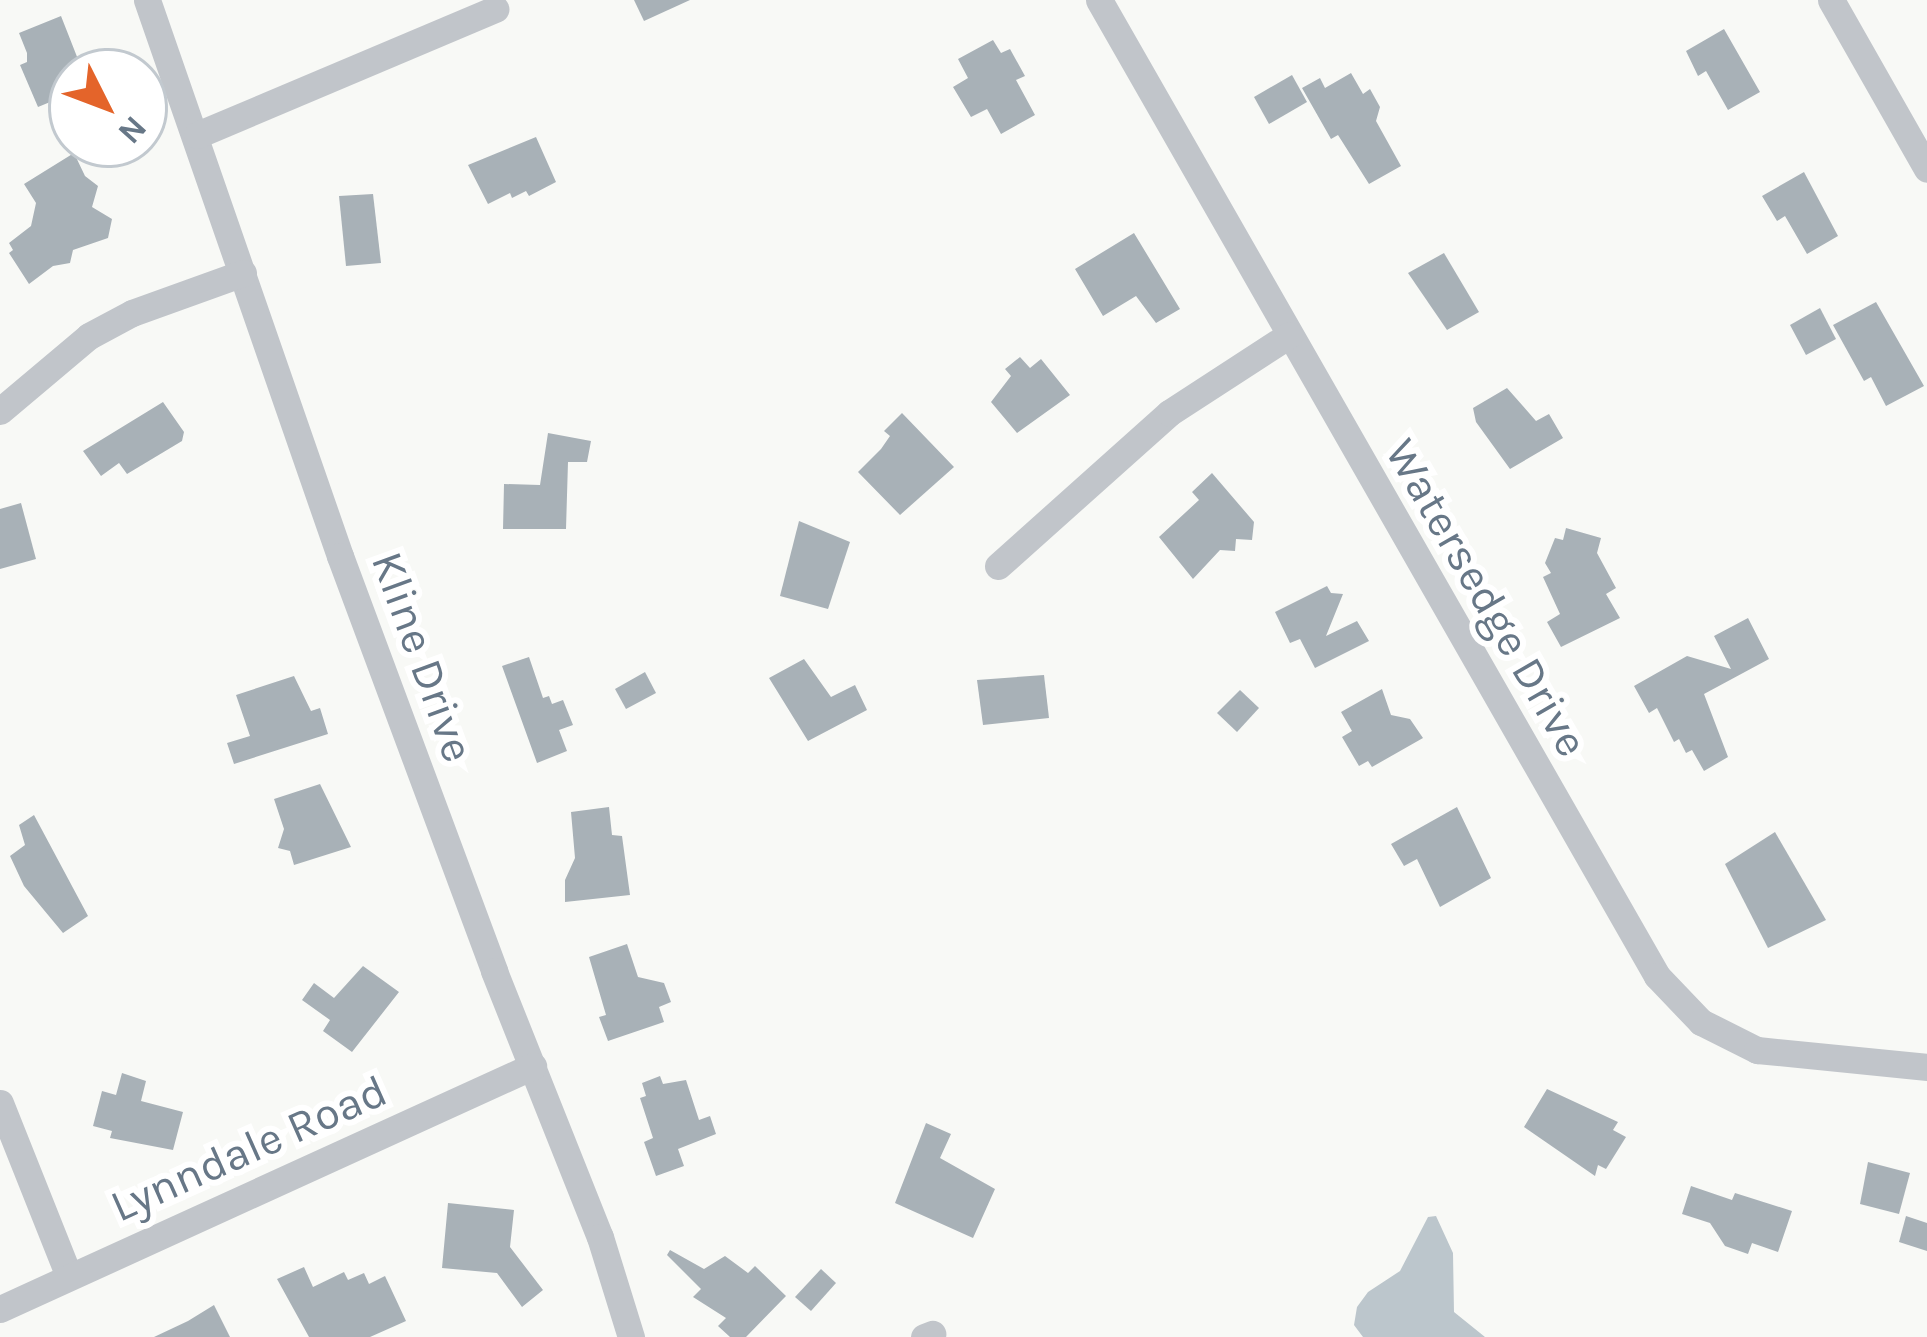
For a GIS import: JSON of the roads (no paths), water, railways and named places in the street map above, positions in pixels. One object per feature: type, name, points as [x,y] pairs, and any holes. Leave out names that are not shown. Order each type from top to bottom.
[{"type":"street","name":"Kline Drive","points":[[148,0],[430,803],[600,1237],[632,1337]]},
{"type":"street","name":"Watersedge Drive","points":[[1099,0],[1498,706],[1677,1001],[1700,1022],[1757,1050],[1927,1067]]},
{"type":"street","points":[[1831,0],[1924,159]]},
{"type":"street","points":[[197,135],[496,9]]},
{"type":"street","points":[[0,411],[89,336],[132,314],[243,273]]},
{"type":"street","points":[[998,566],[1169,413],[1289,335]]},
{"type":"street","name":"Lynndale Road","points":[[0,1309],[533,1066]]},
{"type":"street","points":[[0,1103],[69,1276]]}]
